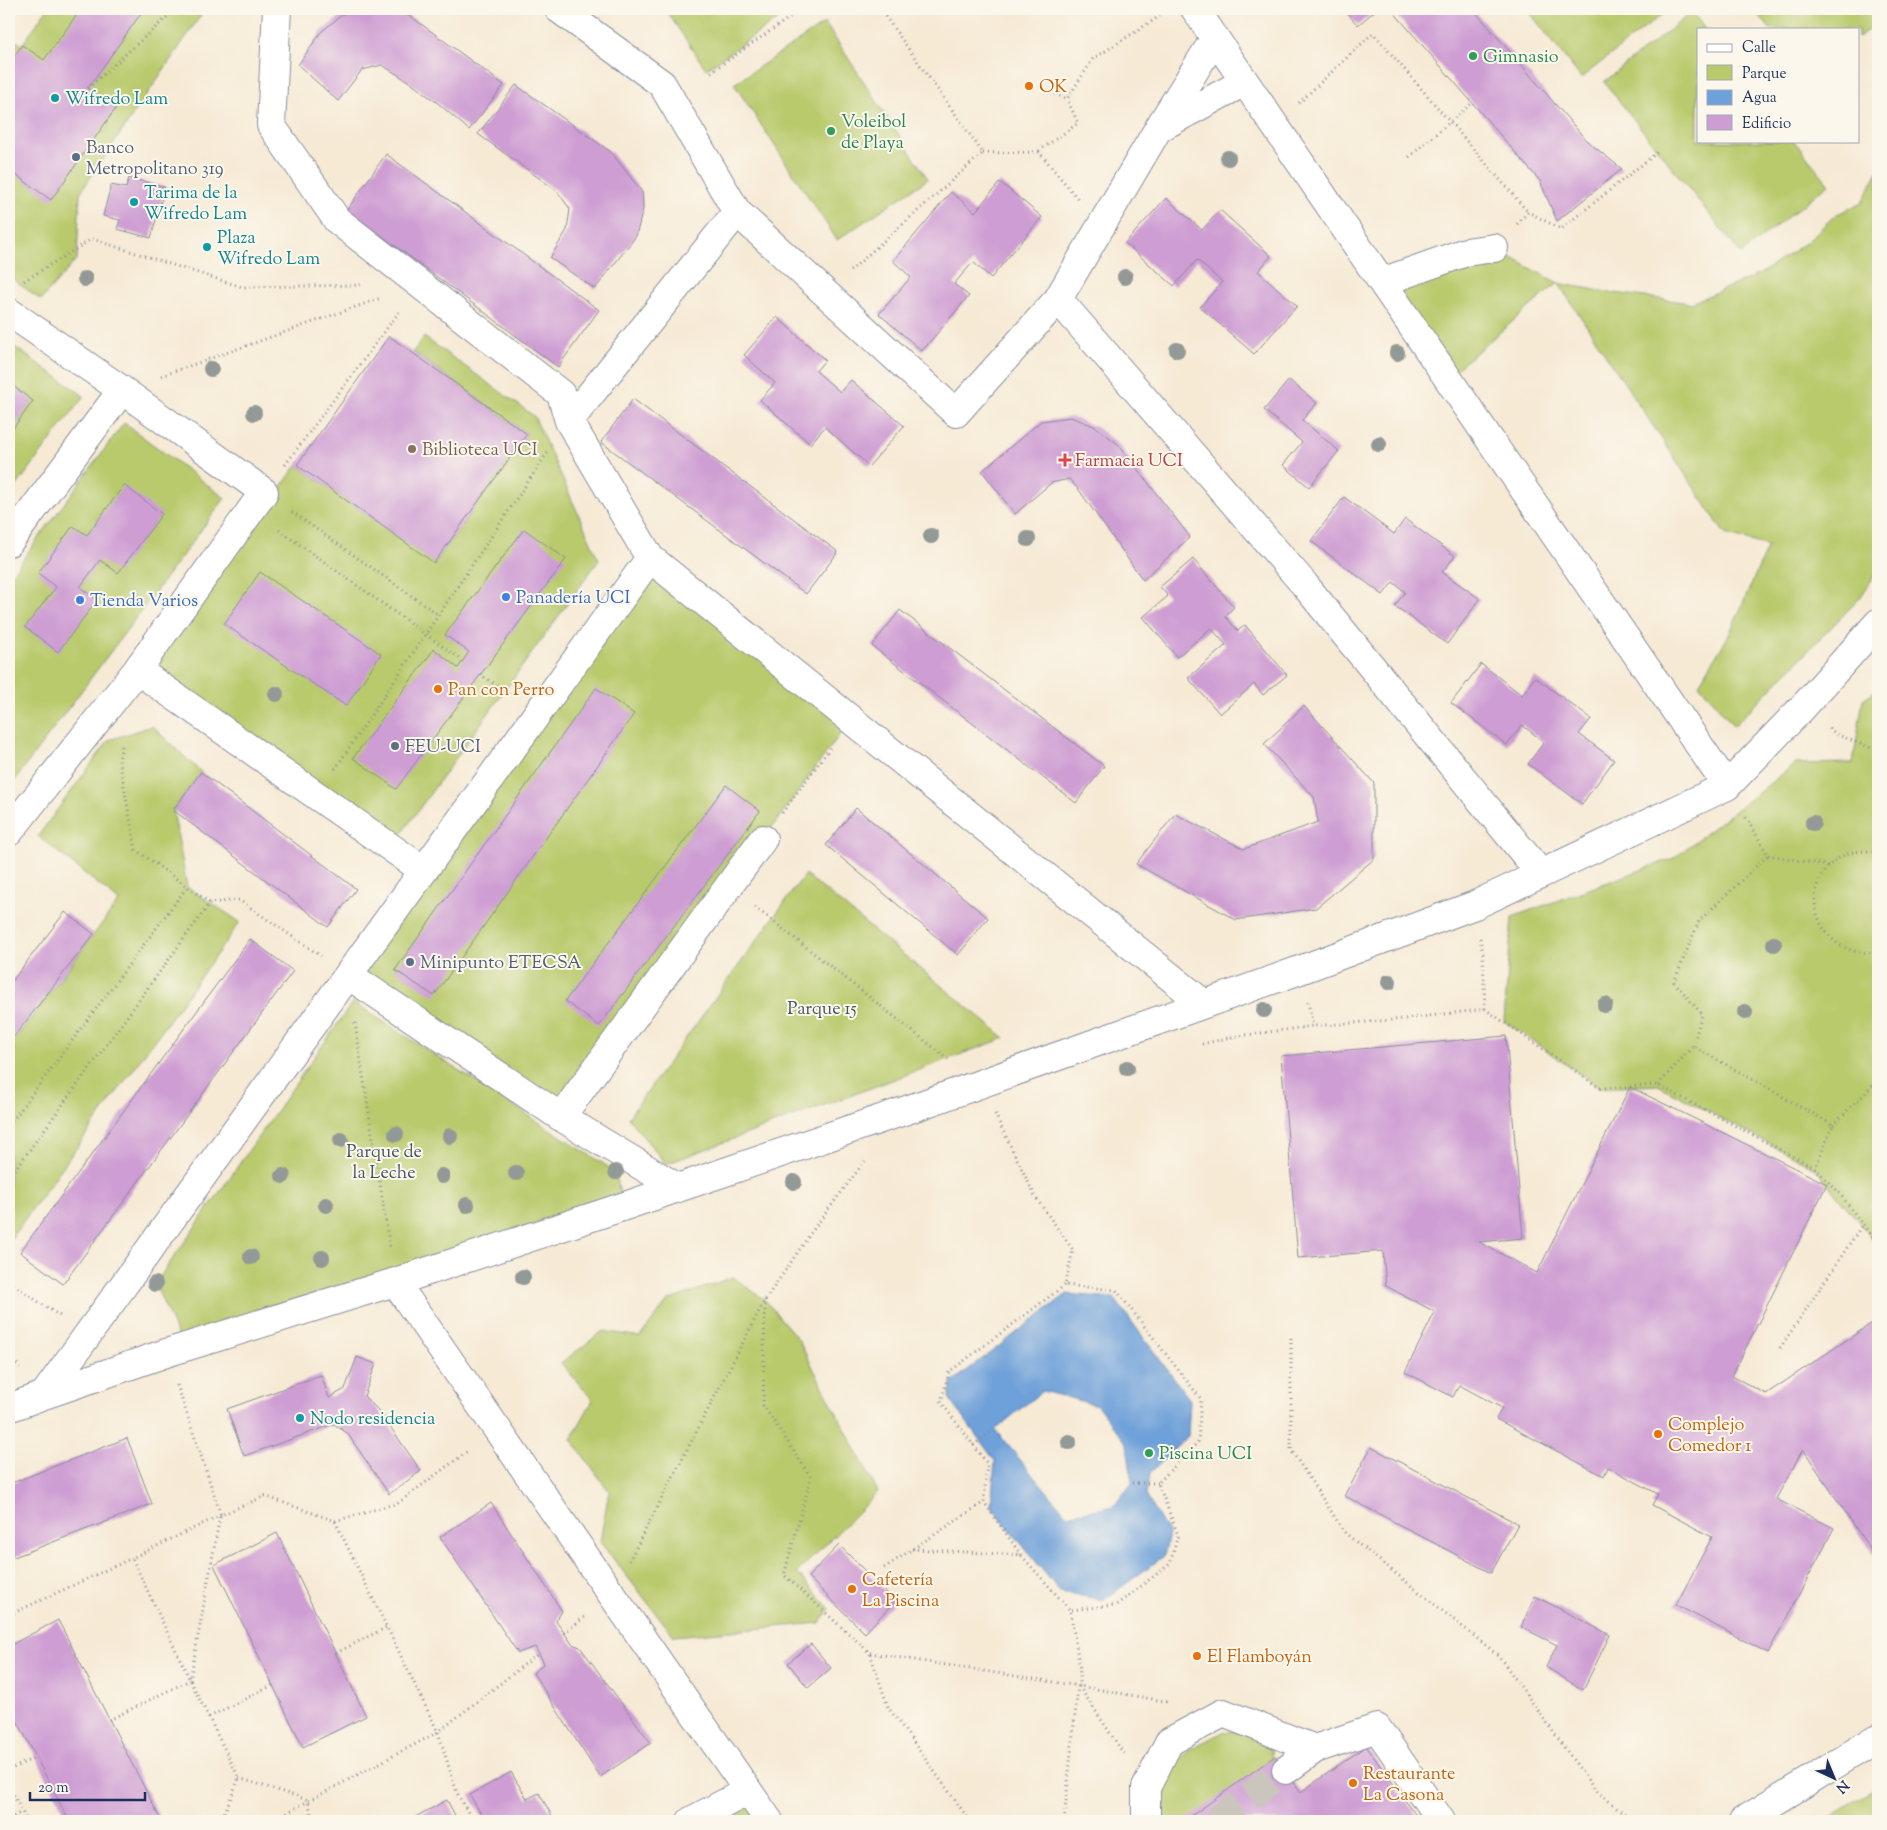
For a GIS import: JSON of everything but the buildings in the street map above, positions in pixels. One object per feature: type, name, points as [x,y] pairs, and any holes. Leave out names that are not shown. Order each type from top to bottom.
[{"type":"street","points":[[277,9],[271,125],[337,220],[561,394],[569,420],[650,558],[1204,1004]]},
{"type":"street","points":[[560,9],[662,84],[737,212],[956,413],[1058,299],[1158,129],[1215,38]]},
{"type":"street","points":[[1195,9],[1727,786]]},
{"type":"street","points":[[1158,129],[1244,82]]},
{"type":"street","points":[[569,420],[737,212]]},
{"type":"street","points":[[1382,282],[1466,252],[1494,248]]},
{"type":"street","points":[[1058,299],[1304,584],[1541,874]]},
{"type":"street","points":[[9,312],[122,390],[258,501],[136,670],[9,832]]},
{"type":"street","points":[[9,542],[122,390]]},
{"type":"street","points":[[44,1394],[650,558]]},
{"type":"street","points":[[9,1408],[44,1394],[166,1353],[394,1282],[678,1188],[1204,1004],[1475,905],[1727,786],[1803,707],[1878,623]]},
{"type":"street","points":[[136,670],[423,870]]},
{"type":"street","points":[[561,1116],[763,840]]},
{"type":"street","points":[[348,975],[561,1116],[678,1188]]},
{"type":"street","points":[[394,1282],[769,1821]]},
{"type":"street","points":[[1146,1821],[1146,1788],[1169,1742],[1223,1712],[1315,1749]]},
{"type":"street","points":[[1286,1770],[1315,1749],[1377,1728],[1441,1821]]},
{"type":"street","points":[[1743,1821],[1878,1738]]},
{"type":"street","points":[[691,1821],[748,1791]]},
{"type":"path","points":[[88,88],[176,9]]},
{"type":"path","points":[[711,72],[802,9]]},
{"type":"path","points":[[880,9],[983,153]]},
{"type":"path","points":[[1067,99],[1093,59],[1164,14]]},
{"type":"path","points":[[1275,126],[1373,33],[1528,212],[1561,229],[1659,151]]},
{"type":"path","points":[[825,293],[983,153],[1039,152],[1078,123],[1067,99],[1041,88]]},
{"type":"path","points":[[1409,157],[1472,102]]},
{"type":"path","points":[[1039,152],[1100,226]]},
{"type":"path","points":[[1494,248],[1528,212]]},
{"type":"path","points":[[17,285],[92,239],[242,287],[420,285]]},
{"type":"path","points":[[122,390],[420,285]]},
{"type":"path","points":[[258,501],[420,285]]},
{"type":"path","points":[[317,796],[569,420]]},
{"type":"path","points":[[258,501],[439,615]]},
{"type":"path","points":[[258,501],[426,635],[462,660]]},
{"type":"path","points":[[1803,707],[1836,734],[1878,751]]},
{"type":"path","points":[[763,840],[851,719]]},
{"type":"path","points":[[122,742],[119,760],[136,850],[210,904],[239,900],[348,975],[394,1282]]},
{"type":"path","points":[[1727,786],[1768,854],[1830,866]]},
{"type":"path","points":[[1878,851],[1862,850],[1844,855],[1830,866],[1820,881],[1815,898],[1818,916],[1824,931],[1835,943],[1850,951],[1866,954],[1878,952]]},
{"type":"path","points":[[1658,1085],[1694,1046],[1702,1014],[1674,982],[1700,920],[1768,854]]},
{"type":"path","points":[[9,1125],[187,887]]},
{"type":"path","points":[[729,887],[980,1083],[1036,1198],[1073,1250],[1064,1285],[949,1372],[941,1402],[987,1462],[984,1502],[1021,1555],[1070,1610],[1080,1669],[1064,1821]]},
{"type":"path","points":[[9,1178],[210,904]]},
{"type":"path","points":[[1475,905],[1483,954],[1485,1009]]},
{"type":"path","points":[[1232,1037],[1313,1026],[1405,1019],[1485,1009],[1600,1088],[1658,1085],[1815,1168],[1841,1195],[1878,1245]]},
{"type":"path","points":[[1694,1046],[1833,1125]]},
{"type":"path","points":[[1815,1168],[1833,1125],[1878,1078]]},
{"type":"path","points":[[612,1594],[765,1300],[815,1227],[868,1157]]},
{"type":"path","points":[[1780,1348],[1863,1224]]},
{"type":"path","points":[[9,1282],[87,1334]]},
{"type":"path","points":[[1064,1285],[1116,1290],[1201,1399],[1198,1442],[1158,1483],[1132,1483]]},
{"type":"path","points":[[765,1300],[763,1405],[811,1477],[784,1575],[870,1653],[888,1707],[970,1821]]},
{"type":"path","points":[[1291,1338],[1291,1450],[1345,1533],[1498,1655],[1595,1790],[1634,1821]]},
{"type":"path","points":[[166,1353],[220,1515],[190,1680]]},
{"type":"path","points":[[9,1615],[220,1515],[265,1496],[335,1522],[398,1503],[497,1430]]},
{"type":"path","points":[[974,1445],[995,1430]]},
{"type":"path","points":[[1070,1610],[1116,1605],[1170,1564],[1178,1535],[1158,1483]]},
{"type":"path","points":[[884,1568],[984,1502]]},
{"type":"path","points":[[335,1522],[438,1732],[457,1793],[473,1821]]},
{"type":"path","points":[[912,1549],[1021,1555]]},
{"type":"path","points":[[132,1558],[239,1778],[308,1800]]},
{"type":"path","points":[[336,1653],[388,1627]]},
{"type":"path","points":[[870,1653],[1078,1686],[1223,1712]]},
{"type":"path","points":[[271,1821],[438,1732],[538,1654]]},
{"type":"path","points":[[109,1720],[190,1680]]},
{"type":"path","points":[[209,1717],[273,1685]]},
{"type":"path","points":[[1078,1686],[1146,1788]]},
{"type":"path","points":[[9,1770],[36,1757]]},
{"type":"path","points":[[221,1821],[239,1778]]},
{"type":"path","points":[[9,1786],[27,1821]]},
{"type":"path","points":[[308,1800],[313,1821]]},
{"type":"path","points":[[9,1818],[22,1812]]},
{"type":"green space","points":[[47,9],[205,9],[80,193],[77,259],[41,300],[9,276],[9,36],[22,45]]},
{"type":"green space","points":[[665,9],[793,9],[706,69]]},
{"type":"green space","points":[[1527,9],[1669,9],[1581,78]]},
{"type":"green space","points":[[1754,9],[1878,9],[1878,21],[1860,36],[1860,28],[1769,28]]},
{"type":"green space","points":[[1692,12],[1704,28],[1697,28],[1697,142],[1795,142],[1829,184],[1741,254],[1604,82]]},
{"type":"green space","name":"Voleibol de Playa","points":[[825,23],[928,179],[837,240],[734,84]]},
{"type":"green space","points":[[1878,171],[1878,570],[1860,598],[1734,726],[1699,684],[1729,635],[1768,546],[1725,534],[1558,283],[1607,292],[1691,303],[1760,274],[1807,242],[1835,215],[1862,203]]},
{"type":"green space","points":[[1494,248],[1558,283],[1447,377],[1383,282]]},
{"type":"green space","points":[[424,337],[534,416],[599,560],[396,841],[153,665],[297,465],[435,563],[527,434],[413,352]]},
{"type":"green space","points":[[9,343],[84,396],[9,496]]},
{"type":"green space","points":[[124,423],[225,498],[9,788],[9,578]]},
{"type":"green space","points":[[650,558],[851,719],[561,1117],[348,975]]},
{"type":"green space","points":[[1878,689],[1878,1246],[1815,1168],[1658,1085],[1600,1088],[1504,1021],[1512,917],[1674,858],[1795,764],[1853,763],[1863,699]]},
{"type":"green space","points":[[152,726],[201,772],[173,810],[187,887],[240,922],[9,1241],[9,1047],[119,901],[38,836],[109,740]]},
{"type":"green space","name":"Parque 15","points":[[805,874],[1005,1038],[666,1164],[628,1118]]},
{"type":"green space","name":"Parque de la Leche","points":[[353,1002],[616,1172],[622,1207],[183,1348],[155,1284]]},
{"type":"green space","points":[[733,1277],[765,1300],[798,1339],[878,1492],[797,1573],[830,1609],[820,1623],[674,1636],[600,1542],[609,1491],[571,1439],[593,1400],[561,1363],[603,1331],[640,1337],[668,1301]]},
{"type":"green space","points":[[1244,1730],[1261,1738],[1271,1749],[1272,1764],[1265,1775],[1208,1821],[1162,1821],[1160,1806],[1170,1772],[1190,1749],[1223,1732]]},
{"type":"green space","points":[[1878,1787],[1878,1821],[1823,1821]]},
{"type":"green space","points":[[748,1791],[769,1821],[691,1821]]},
{"type":"water","name":"Piscina UCI","points":[[1067,1294],[1114,1298],[1190,1400],[1188,1436],[1150,1473],[1146,1495],[1169,1534],[1164,1556],[1104,1600],[1060,1592],[991,1506],[995,1461],[949,1398],[952,1382]],"holes":[[[1042,1391],[1097,1405],[1127,1444],[1132,1483],[1114,1506],[1067,1515],[995,1430]]]},
{"type":"tunnel","points":[[1215,1821],[1286,1770]]},
{"type":"place","name":"Gimnasio","points":[[1473,56]]},
{"type":"place","name":"OK","points":[[1029,86]]},
{"type":"place","name":"Wifredo Lam","points":[[55,98]]},
{"type":"place","name":"Voleibol de Playa","points":[[831,131]]},
{"type":"place","name":"Banco Metropolitano 319","points":[[76,157]]},
{"type":"place","name":"Tarima de la Wifredo Lam","points":[[134,202]]},
{"type":"place","name":"Plaza Wifredo Lam","points":[[207,247]]},
{"type":"place","name":"Biblioteca UCI","points":[[412,449]]},
{"type":"place","name":"Farmacia UCI","points":[[1065,460]]},
{"type":"place","name":"Panadería UCI","points":[[506,597]]},
{"type":"place","name":"Tienda Varios","points":[[80,600]]},
{"type":"place","name":"Pan con Perro","points":[[438,689]]},
{"type":"place","name":"FEU-UCI","points":[[395,746]]},
{"type":"place","name":"Minipunto ETECSA","points":[[410,962]]},
{"type":"place","name":"Nodo residencia","points":[[300,1418]]},
{"type":"place","name":"Complejo Comedor 1","points":[[1658,1434]]},
{"type":"place","name":"Piscina UCI","points":[[1149,1453]]},
{"type":"place","name":"Cafetería La Piscina","points":[[852,1589]]},
{"type":"place","name":"El Flamboyán","points":[[1197,1656]]},
{"type":"place","name":"Restaurante La Casona","points":[[1353,1783]]}]
